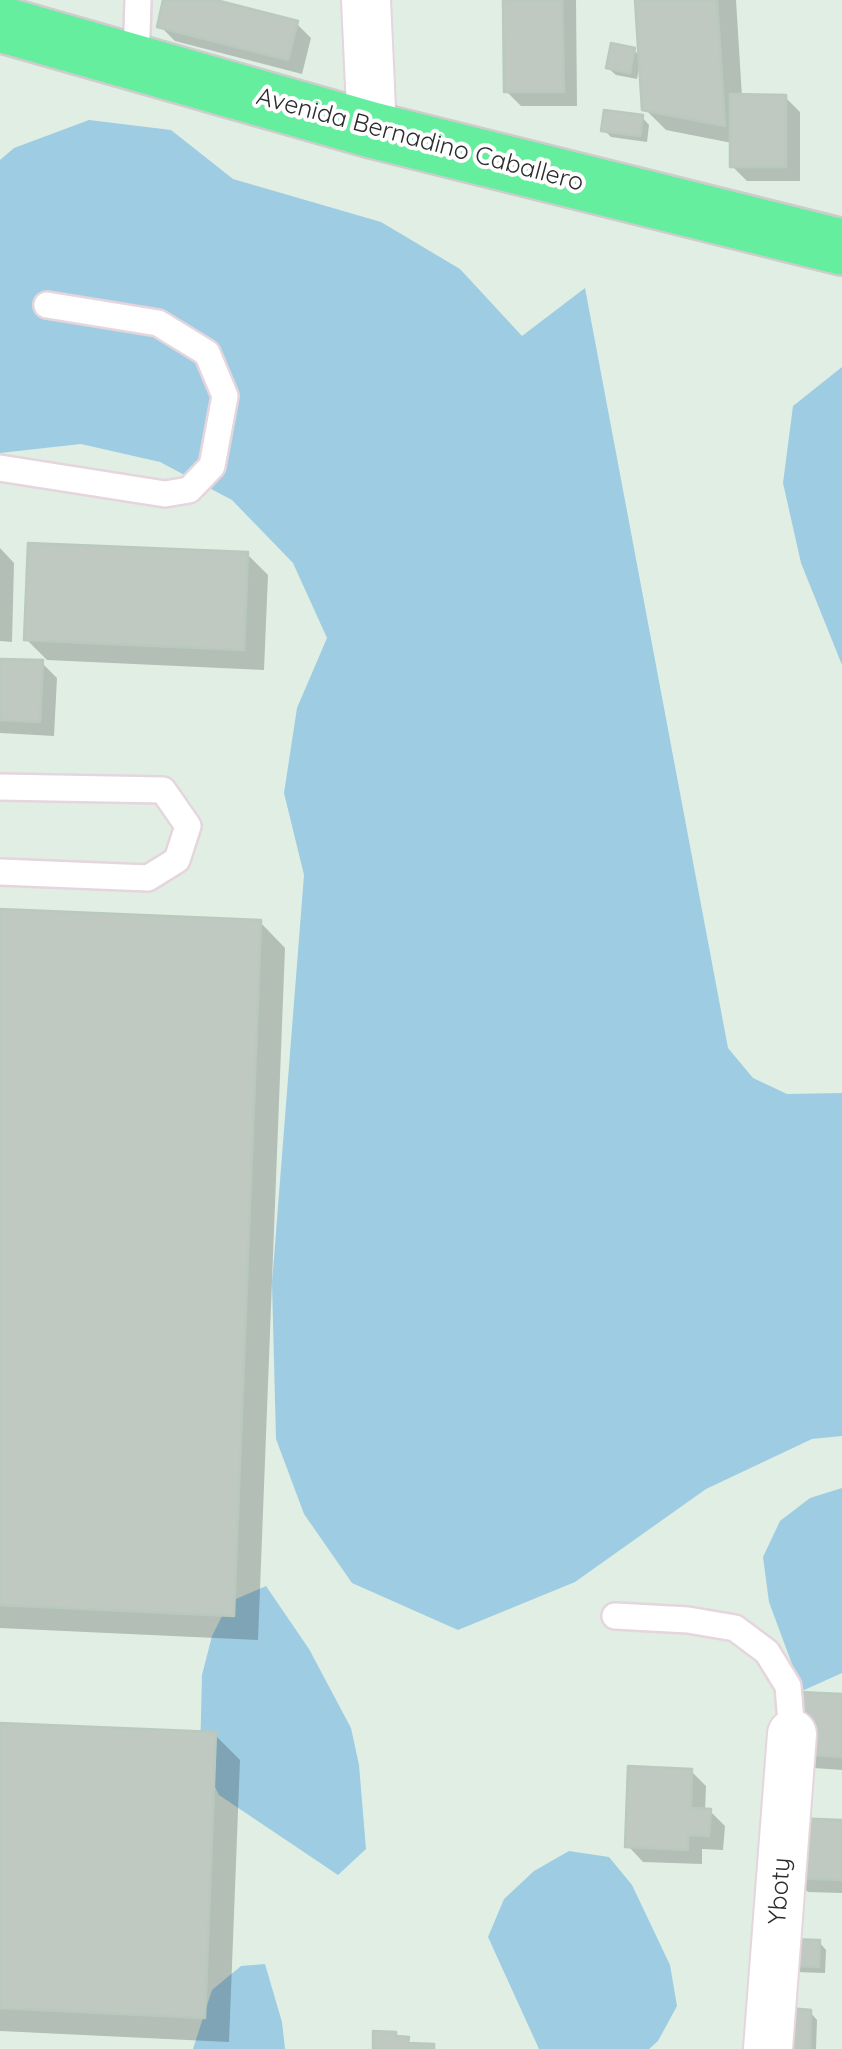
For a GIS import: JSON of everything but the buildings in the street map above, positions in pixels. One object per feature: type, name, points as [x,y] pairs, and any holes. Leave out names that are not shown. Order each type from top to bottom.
[{"type":"main road","name":"Avenida Bernadino Caballero","points":[[0,24],[372,130],[842,247]]},
{"type":"street","points":[[366,0],[372,130]]},
{"type":"street","name":"Yboty","points":[[768,2049],[792,1734]]},
{"type":"lane","points":[[136,64],[138,0]]},
{"type":"lane","points":[[0,468],[165,494],[189,490],[212,466],[225,396],[207,353],[158,323],[48,305]]},
{"type":"lane","points":[[0,786],[164,790],[188,826],[177,860],[148,878],[0,872]]},
{"type":"lane","points":[[615,1616],[688,1620],[735,1628],[767,1652],[788,1686],[792,1734]]},
{"type":"shaded area","points":[[89,120],[171,130],[233,179],[381,222],[460,269],[522,336],[585,288],[728,1048],[753,1078],[787,1094],[842,1093],[842,1436],[812,1439],[706,1489],[575,1582],[458,1630],[352,1583],[304,1514],[276,1439],[272,1283],[304,875],[284,793],[297,708],[327,638],[293,563],[232,500],[160,462],[81,444],[0,453],[0,160],[14,148]]},
{"type":"shaded area","points":[[842,367],[842,665],[801,563],[783,483],[793,406]]},
{"type":"shaded area","points":[[842,1488],[842,1673],[802,1691],[769,1602],[763,1557],[780,1521],[810,1498]]},
{"type":"shaded area","points":[[266,1586],[309,1649],[351,1728],[359,1765],[366,1849],[338,1875],[219,1795],[200,1757],[202,1675],[212,1636],[229,1602]]},
{"type":"shaded area","points":[[569,1851],[609,1857],[632,1885],[670,1965],[677,2006],[658,2041],[649,2049],[539,2049],[488,1937],[504,1899],[534,1871]]},
{"type":"shaded area","points":[[265,1964],[282,2022],[285,2049],[193,2049],[212,1990],[241,1966]]}]
